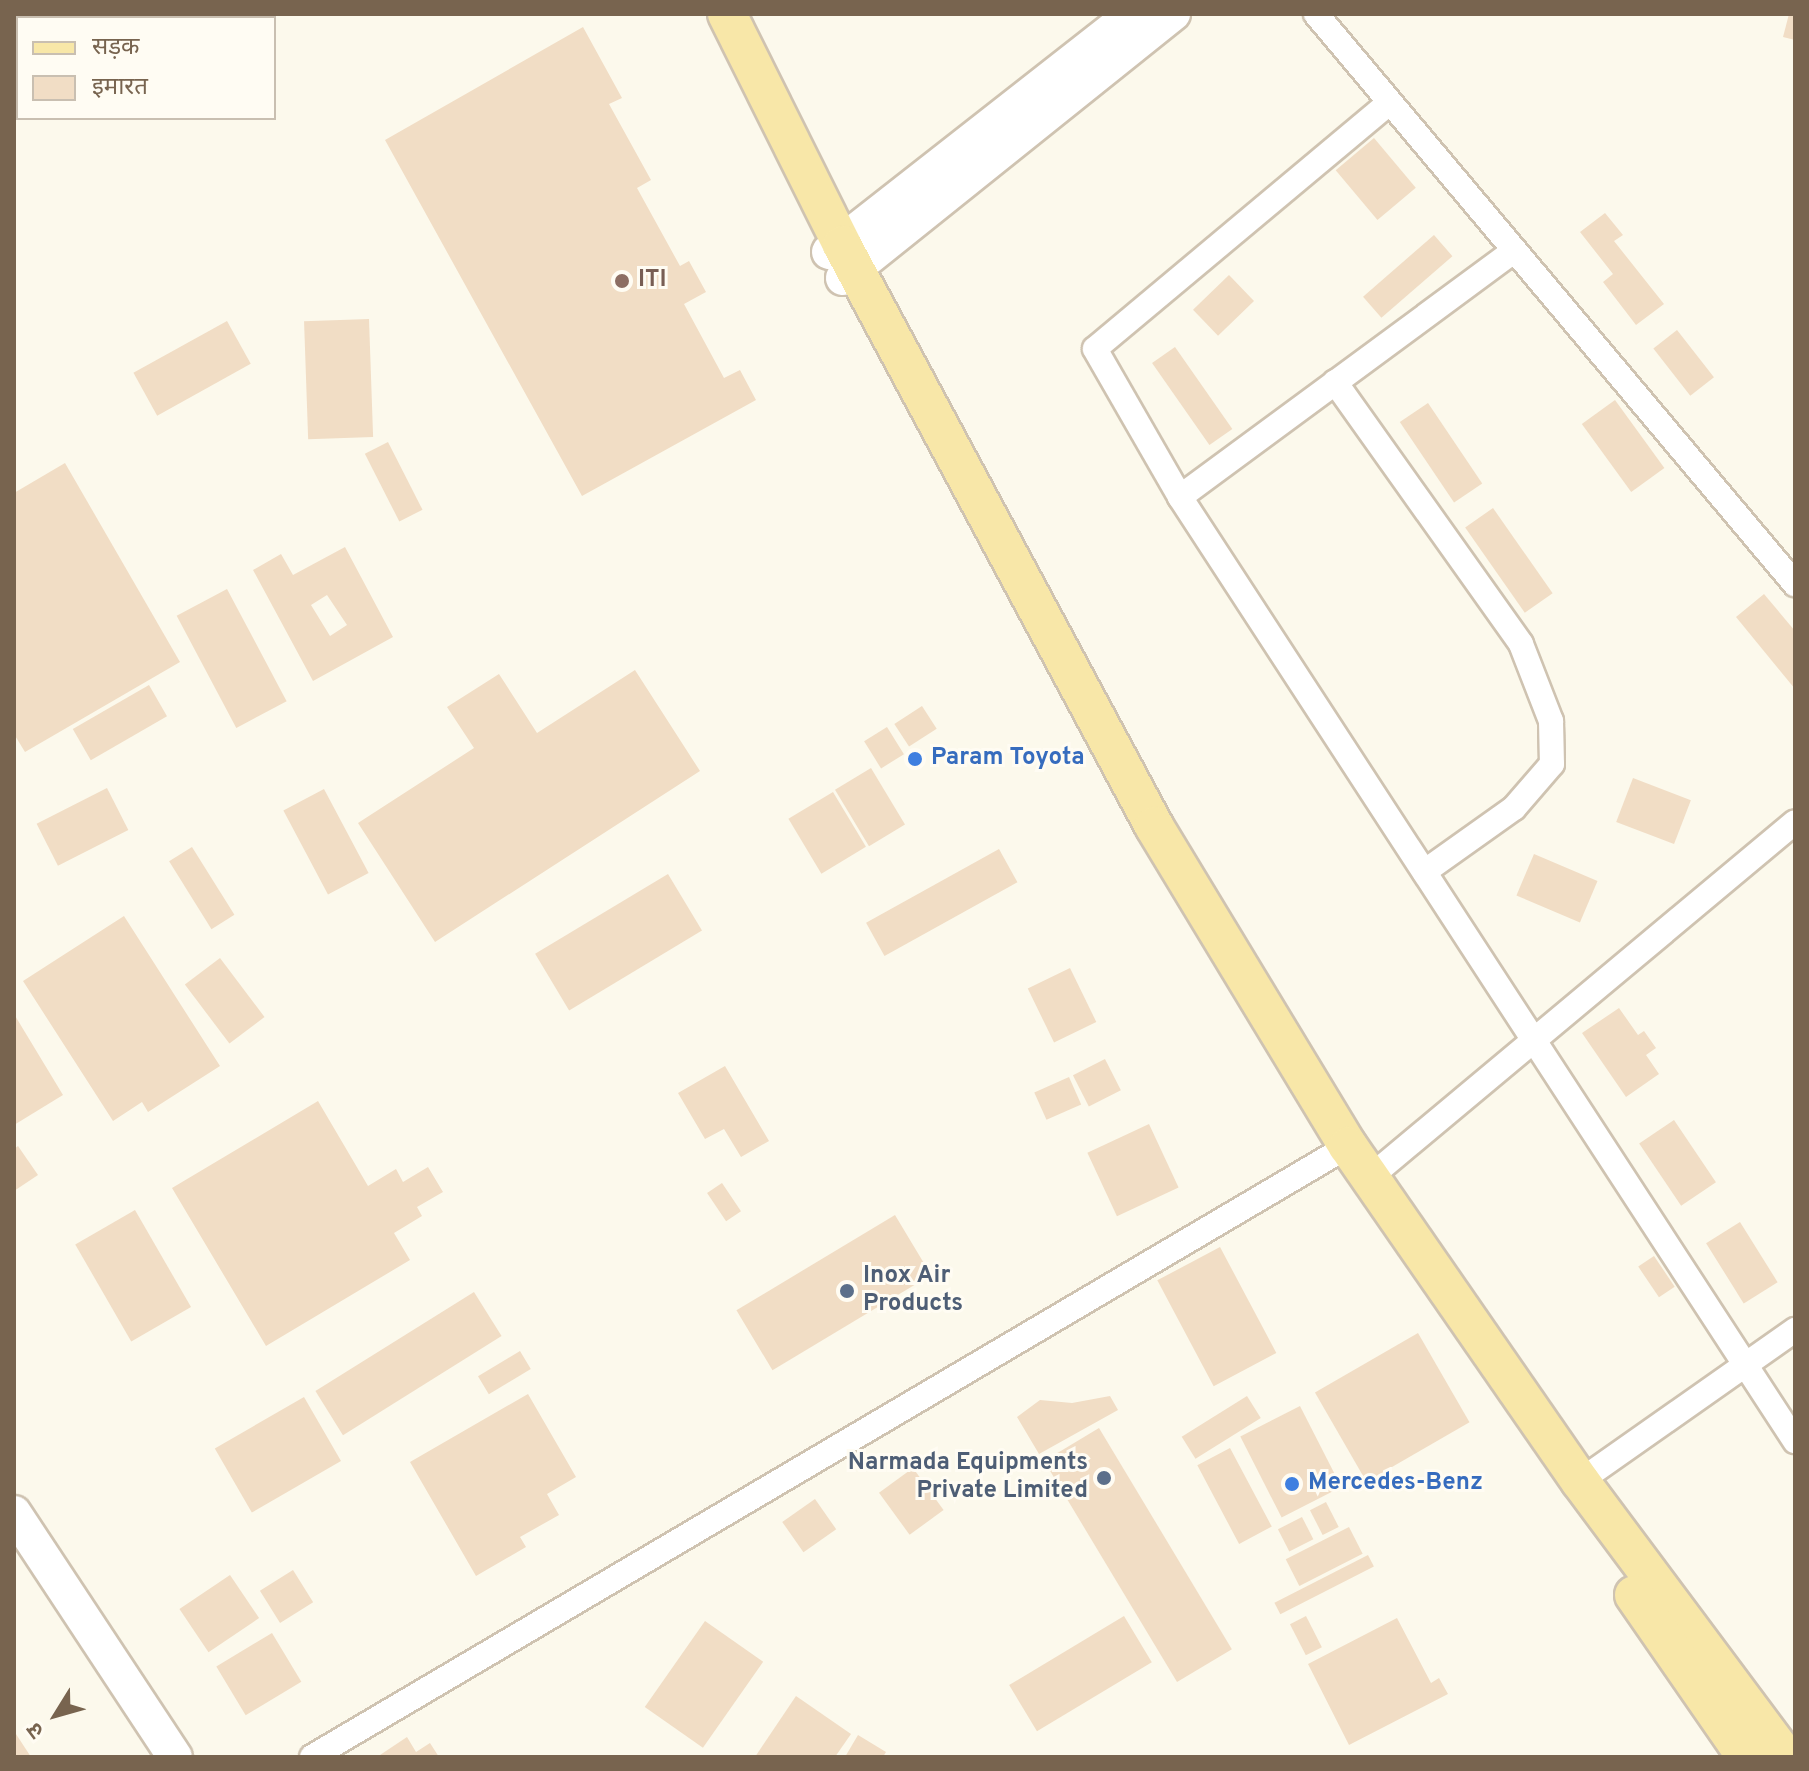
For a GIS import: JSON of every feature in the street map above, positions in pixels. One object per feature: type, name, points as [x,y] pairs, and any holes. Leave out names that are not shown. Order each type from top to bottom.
[{"type":"main road","points":[[709,14],[1154,826],[1339,1151],[1746,1757]]},
{"type":"main road","points":[[727,14],[842,261]]},
{"type":"main road","points":[[1339,1151],[1369,1178],[1580,1481],[1786,1757]]},
{"type":"street","points":[[842,261],[1132,14]]},
{"type":"street","points":[[842,261],[1173,14]]},
{"type":"street","points":[[1316,14],[1512,252],[1795,584]]},
{"type":"street","points":[[1389,103],[1095,349],[1180,497],[1795,1441]]},
{"type":"street","points":[[1180,497],[1512,252]]},
{"type":"street","points":[[1335,382],[1521,644],[1551,721],[1552,764],[1514,808],[1424,872]]},
{"type":"street","points":[[1369,1178],[1795,822]]},
{"type":"street","points":[[312,1757],[1339,1151]]},
{"type":"street","points":[[1580,1481],[1795,1330]]},
{"type":"street","points":[[14,1513],[175,1757]]},
{"type":"building","points":[[1789,14],[1795,14],[1795,40],[1783,37]]},
{"type":"building","points":[[583,27],[622,98],[609,104],[651,180],[637,188],[680,266],[689,261],[706,292],[684,304],[724,378],[740,370],[756,400],[582,496],[385,140]]},
{"type":"building","points":[[1374,138],[1416,188],[1377,220],[1336,170]]},
{"type":"building","points":[[1605,213],[1623,235],[1614,241],[1664,304],[1636,325],[1603,282],[1613,274],[1580,232]]},
{"type":"building","points":[[1434,235],[1452,256],[1381,318],[1363,297]]},
{"type":"building","points":[[1229,275],[1254,301],[1218,336],[1193,310]]},
{"type":"building","points":[[369,319],[373,437],[308,439],[304,321]]},
{"type":"building","points":[[227,321],[251,364],[157,416],[133,373]]},
{"type":"building","points":[[1677,330],[1714,377],[1690,396],[1653,348]]},
{"type":"building","points":[[1175,347],[1232,429],[1209,445],[1152,363]]},
{"type":"building","points":[[1615,400],[1664,468],[1631,492],[1582,424]]},
{"type":"building","points":[[1428,403],[1482,483],[1454,502],[1400,422]]},
{"type":"building","points":[[388,442],[423,510],[399,522],[365,454]]},
{"type":"building","points":[[65,463],[180,662],[25,752],[14,734],[14,493]]},
{"type":"building","points":[[1493,508],[1553,593],[1525,613],[1465,528]]},
{"type":"building","points":[[345,547],[393,637],[313,681],[253,570],[281,554],[293,575]],"holes":[[[327,595],[347,625],[330,636],[311,605]]]},
{"type":"building","points":[[227,589],[287,701],[236,728],[177,616]]},
{"type":"building","points":[[1764,594],[1795,631],[1795,689],[1736,617]]},
{"type":"building","points":[[635,670],[700,771],[435,942],[358,823],[474,748],[447,707],[499,674],[537,733]]},
{"type":"building","points":[[149,685],[167,716],[91,760],[73,729]]},
{"type":"building","points":[[922,706],[937,729],[909,747],[894,724]]},
{"type":"building","points":[[887,727],[904,754],[881,768],[864,741]]},
{"type":"building","points":[[871,768],[905,825],[869,846],[835,790]]},
{"type":"building","points":[[1633,778],[1691,800],[1674,844],[1616,822]]},
{"type":"building","points":[[107,788],[128,830],[58,866],[37,824]]},
{"type":"building","points":[[324,789],[369,873],[328,894],[283,811]]},
{"type":"building","points":[[833,792],[866,847],[821,874],[788,819]]},
{"type":"building","points":[[192,847],[234,915],[211,929],[169,861]]},
{"type":"building","points":[[999,849],[1017,882],[884,956],[866,923]]},
{"type":"building","points":[[1534,854],[1598,881],[1580,922],[1516,895]]},
{"type":"building","points":[[668,874],[702,931],[569,1010],[535,954]]},
{"type":"building","points":[[124,916],[220,1066],[148,1112],[142,1102],[113,1121],[23,981]]},
{"type":"building","points":[[220,958],[265,1017],[229,1044],[185,984]]},
{"type":"building","points":[[1070,968],[1096,1022],[1054,1043],[1028,989]]},
{"type":"building","points":[[1619,1008],[1638,1035],[1644,1031],[1656,1048],[1646,1055],[1659,1074],[1626,1097],[1582,1033]]},
{"type":"building","points":[[14,1014],[63,1095],[14,1125]]},
{"type":"building","points":[[1105,1059],[1121,1090],[1089,1107],[1073,1075]]},
{"type":"building","points":[[725,1066],[769,1141],[741,1157],[724,1129],[705,1139],[678,1093]]},
{"type":"building","points":[[1069,1077],[1081,1104],[1046,1120],[1034,1092]]},
{"type":"building","points":[[318,1101],[368,1186],[396,1169],[403,1182],[428,1167],[443,1192],[417,1207],[422,1216],[394,1233],[410,1260],[266,1346],[172,1188]]},
{"type":"building","points":[[1674,1120],[1716,1182],[1681,1206],[1639,1143]]},
{"type":"building","points":[[1149,1124],[1179,1187],[1117,1216],[1087,1153]]},
{"type":"building","points":[[18,1146],[38,1175],[14,1191],[14,1149]]},
{"type":"building","points":[[722,1183],[741,1211],[726,1221],[707,1193]]},
{"type":"building","points":[[135,1210],[191,1307],[131,1341],[75,1244]]},
{"type":"building","points":[[895,1215],[931,1275],[772,1370],[736,1310]]},
{"type":"building","points":[[1740,1222],[1778,1282],[1744,1303],[1706,1243]]},
{"type":"building","points":[[1220,1247],[1276,1353],[1214,1386],[1157,1280]]},
{"type":"building","points":[[1654,1256],[1675,1287],[1659,1297],[1638,1267]]},
{"type":"building","points":[[474,1292],[502,1336],[343,1435],[315,1391]]},
{"type":"building","points":[[1418,1333],[1470,1422],[1366,1482],[1315,1392]]},
{"type":"building","points":[[520,1351],[531,1369],[489,1394],[478,1376]]},
{"type":"building","points":[[528,1394],[576,1477],[547,1494],[559,1515],[520,1537],[526,1547],[476,1576],[410,1462]]},
{"type":"building","points":[[1110,1396],[1118,1410],[1039,1454],[1017,1417],[1040,1400],[1072,1403]]},
{"type":"building","points":[[1247,1396],[1261,1418],[1195,1459],[1182,1437]]},
{"type":"building","points":[[304,1397],[341,1461],[252,1513],[215,1448]]},
{"type":"building","points":[[1300,1406],[1341,1487],[1282,1517],[1240,1436]]},
{"type":"building","points":[[1099,1428],[1232,1649],[1177,1682],[1044,1461]]},
{"type":"building","points":[[1230,1448],[1272,1527],[1239,1544],[1197,1465]]},
{"type":"building","points":[[913,1468],[944,1510],[910,1535],[879,1493]]},
{"type":"building","points":[[815,1499],[836,1529],[803,1552],[782,1522]]},
{"type":"building","points":[[1326,1502],[1339,1527],[1323,1535],[1310,1510]]},
{"type":"building","points":[[1302,1517],[1313,1539],[1289,1552],[1278,1529]]},
{"type":"building","points":[[1349,1527],[1363,1554],[1299,1586],[1286,1559]]},
{"type":"building","points":[[1368,1555],[1374,1567],[1280,1614],[1274,1603]]},
{"type":"building","points":[[293,1570],[313,1602],[280,1623],[260,1591]]},
{"type":"building","points":[[230,1575],[259,1618],[209,1652],[179,1609]]},
{"type":"building","points":[[1124,1616],[1152,1662],[1037,1731],[1009,1685]]},
{"type":"building","points":[[1306,1616],[1322,1647],[1306,1655],[1290,1624]]},
{"type":"building","points":[[1397,1618],[1431,1683],[1439,1678],[1448,1694],[1349,1745],[1308,1664]]},
{"type":"building","points":[[705,1621],[763,1662],[703,1748],[645,1707]]},
{"type":"building","points":[[272,1633],[301,1682],[246,1715],[216,1666]]},
{"type":"building","points":[[796,1696],[851,1734],[835,1757],[755,1757]]},
{"type":"building","points":[[14,1731],[31,1757],[14,1757]]},
{"type":"building","points":[[858,1735],[886,1752],[883,1757],[845,1757]]},
{"type":"building","points":[[407,1737],[416,1752],[430,1743],[439,1757],[377,1757]]},
{"type":"place","name":"ITI","points":[[622,281]]},
{"type":"place","name":"Param Toyota","points":[[915,759]]},
{"type":"place","name":"Inox Air Products","points":[[847,1291]]},
{"type":"place","name":"Narmada Equipments Private Limited","points":[[1104,1478]]},
{"type":"place","name":"Mercedes-Benz","points":[[1292,1484]]}]
